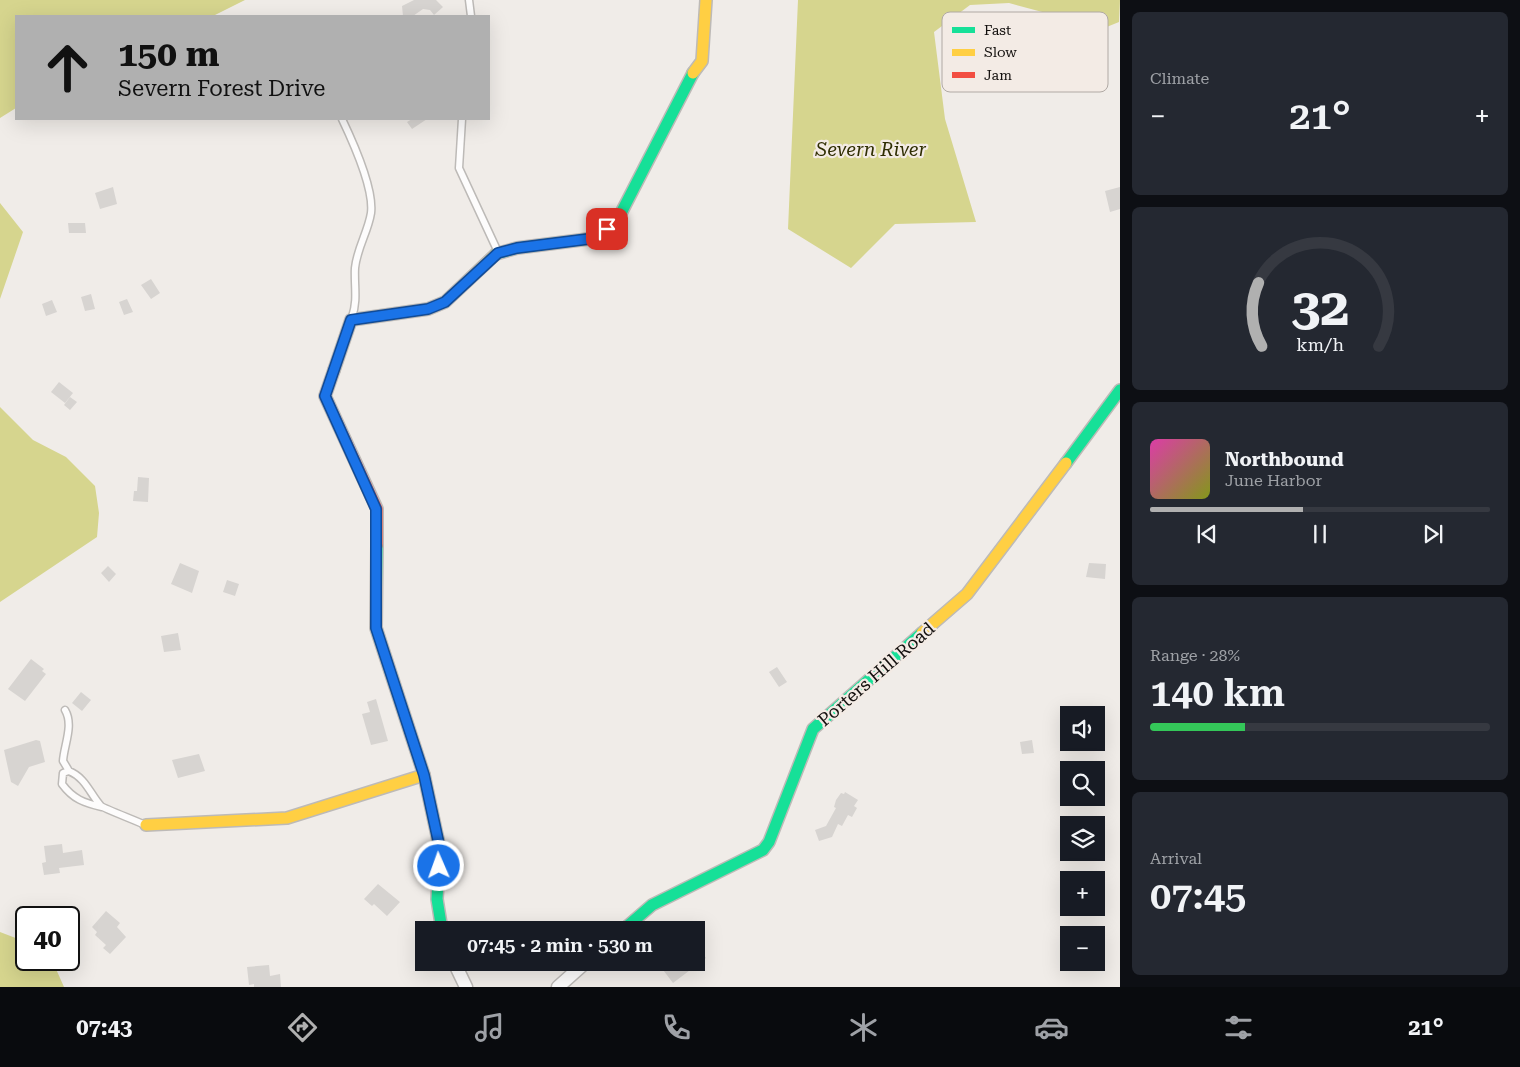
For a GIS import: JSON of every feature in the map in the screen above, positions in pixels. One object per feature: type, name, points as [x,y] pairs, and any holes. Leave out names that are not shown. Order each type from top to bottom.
[{"type":"street","points":[[441,921],[437,899],[440,849],[424,775],[376,628],[376,509],[325,396],[351,320],[428,309],[445,302],[498,253],[517,248],[596,238],[618,219],[690,77],[702,61],[706,0]]},
{"type":"street","name":"Porters Hill Road","points":[[633,921],[652,905],[763,850],[769,842],[813,729],[967,594],[1120,390]]},
{"type":"street","points":[[146,825],[287,818],[424,775]]},
{"type":"street","points":[[458,971],[466,987]]},
{"type":"street","points":[[558,987],[576,971]]},
{"type":"lane","points":[[469,0],[471,15]]},
{"type":"lane","points":[[342,120],[358,157],[371,205],[368,225],[359,247],[355,268],[357,305],[351,320]]},
{"type":"lane","points":[[462,120],[459,168],[498,253]]},
{"type":"lane","points":[[65,710],[69,716],[69,729],[63,761],[69,771],[88,786],[102,807]]},
{"type":"lane","points":[[69,771],[63,773],[61,779],[69,794],[83,803],[102,807],[146,825]]},
{"type":"water","points":[[0,0],[245,0],[215,15],[15,15],[15,109],[0,118]]},
{"type":"water","name":"Severn River","points":[[798,0],[1120,0],[1119,22],[1108,26],[1108,12],[1042,12],[1009,3],[970,5],[961,12],[942,12],[942,26],[934,32],[945,119],[976,222],[895,224],[851,268],[788,229]]},
{"type":"water","points":[[0,203],[23,232],[0,299]]},
{"type":"water","points":[[0,407],[33,440],[66,457],[95,486],[99,513],[97,537],[0,602]]},
{"type":"water","points":[[0,932],[15,938],[15,971],[57,971],[64,987],[0,987]]},
{"type":"building","points":[[414,0],[436,0],[443,7],[434,15],[430,10],[423,9],[414,15],[403,15],[402,6]]},
{"type":"building","points":[[410,120],[426,120],[412,129],[407,122]]},
{"type":"building","points":[[113,187],[117,204],[100,209],[95,193]]},
{"type":"building","points":[[1120,187],[1120,209],[1110,212],[1105,191]]},
{"type":"building","points":[[68,223],[85,223],[86,233],[69,233]]},
{"type":"building","points":[[151,279],[160,293],[151,299],[141,285]]},
{"type":"building","points":[[91,294],[95,309],[85,311],[81,297]]},
{"type":"building","points":[[127,299],[133,312],[124,315],[119,302]]},
{"type":"building","points":[[52,300],[57,312],[46,316],[42,304]]},
{"type":"building","points":[[59,382],[73,393],[65,403],[51,392]]},
{"type":"building","points":[[70,397],[77,402],[70,410],[64,405]]},
{"type":"building","points":[[138,477],[149,478],[148,502],[133,501],[134,491],[137,491]]},
{"type":"building","points":[[180,563],[199,571],[192,593],[171,584]]},
{"type":"building","points":[[1089,563],[1106,564],[1105,579],[1086,577]]},
{"type":"building","points":[[108,566],[116,574],[109,582],[101,573]]},
{"type":"building","points":[[227,580],[239,584],[235,596],[223,592]]},
{"type":"building","points":[[178,633],[181,650],[164,652],[161,636]]},
{"type":"building","points":[[31,659],[44,669],[42,671],[46,674],[25,701],[8,689]]},
{"type":"building","points":[[777,667],[787,682],[779,687],[769,672]]},
{"type":"building","points":[[81,692],[91,700],[82,711],[72,703]]},
{"type":"building","points":[[376,699],[388,741],[371,745],[362,714],[370,712],[367,702]]},
{"type":"building","points":[[36,740],[40,741],[45,762],[29,767],[18,786],[11,782],[4,750]]},
{"type":"building","points":[[1032,740],[1034,753],[1022,754],[1020,742]]},
{"type":"building","points":[[199,754],[205,771],[178,778],[172,760]]},
{"type":"building","points":[[845,792],[858,800],[854,806],[857,808],[852,817],[848,815],[842,826],[838,824],[832,837],[819,841],[815,830],[826,826],[836,808],[834,807],[836,800],[841,793],[844,794]]},
{"type":"building","points":[[62,844],[63,853],[82,850],[84,865],[59,868],[60,873],[44,875],[42,863],[46,862],[44,846]]},
{"type":"building","points":[[378,884],[400,902],[387,916],[374,904],[372,906],[364,899]]},
{"type":"building","points":[[106,911],[120,923],[117,927],[126,937],[110,954],[103,948],[106,945],[95,935],[97,932],[92,927]]},
{"type":"building","points":[[269,965],[270,976],[280,974],[281,987],[254,987],[254,984],[249,985],[247,967]]},
{"type":"building","points":[[664,971],[689,971],[673,983]]},
{"type":"traffic: fast","points":[[496,254],[517,248],[596,238],[618,219],[693,73]]},
{"type":"traffic: fast","points":[[1066,463],[1120,390]]},
{"type":"traffic: fast","points":[[377,546],[376,628],[424,775],[440,849],[437,899],[441,921]]},
{"type":"traffic: fast","points":[[633,921],[652,905],[763,850],[769,842],[813,729],[922,633]]},
{"type":"traffic: slow","points":[[693,73],[702,61],[706,0]]},
{"type":"traffic: slow","points":[[334,370],[351,320],[428,309],[445,302],[496,254]]},
{"type":"traffic: slow","points":[[922,633],[967,594],[1066,463]]},
{"type":"traffic: slow","points":[[146,825],[287,818],[424,775]]},
{"type":"traffic: jam","points":[[334,370],[325,396],[377,509],[377,546]]},
{"type":"route","points":[[439,866],[440,849],[424,775],[376,628],[376,509],[325,396],[351,320],[428,309],[445,302],[498,253],[517,248],[596,238],[607,229]]}]
